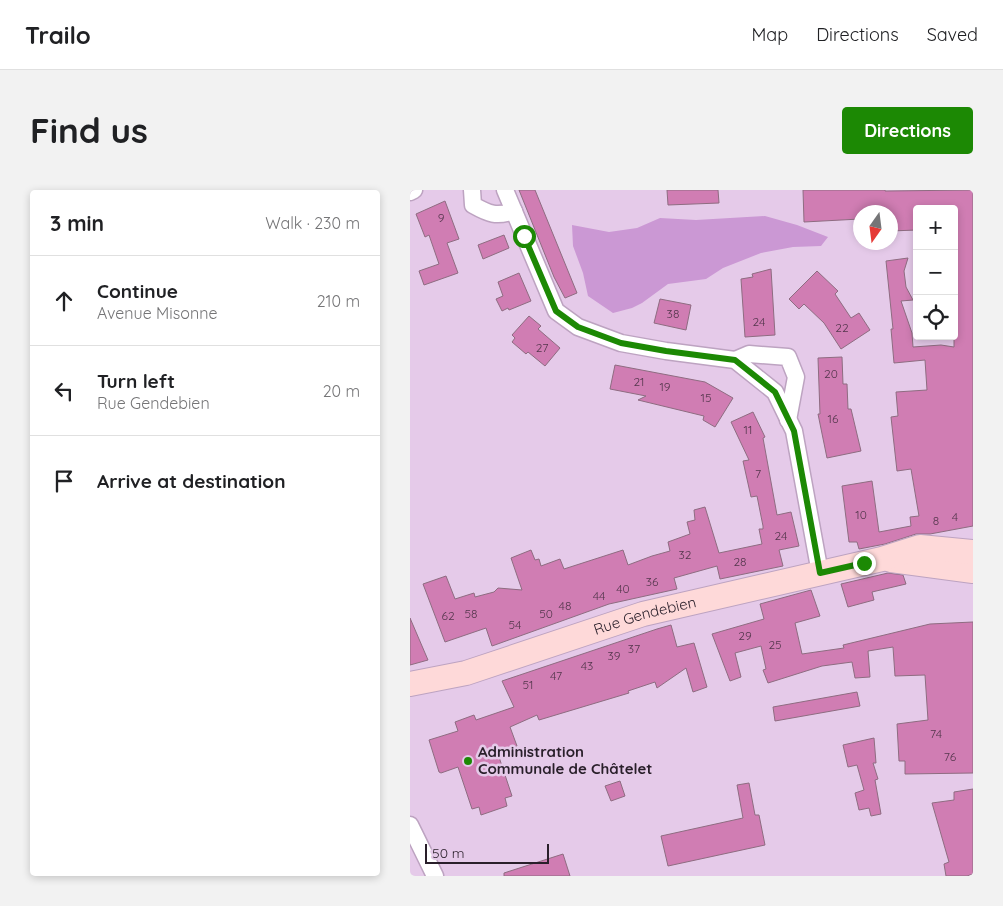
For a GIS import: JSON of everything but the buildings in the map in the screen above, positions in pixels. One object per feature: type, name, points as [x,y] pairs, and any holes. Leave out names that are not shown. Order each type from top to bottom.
[{"type":"main road","name":"Rue Gendebien","points":[[411,688],[466,673],[643,614],[882,559],[920,547],[973,552]]},
{"type":"main road","name":"Rue Gendebien","points":[[882,559],[973,571]]},
{"type":"street","points":[[410,192],[414,190]]},
{"type":"street","points":[[472,190],[473,205],[488,213],[502,215],[514,211]]},
{"type":"street","points":[[505,190],[556,311],[578,327],[621,343],[735,360],[749,354],[788,357],[796,377],[788,420]]},
{"type":"street","points":[[735,360],[775,392],[794,431],[820,573]]},
{"type":"street","points":[[410,825],[436,876]]},
{"type":"shaded area","points":[[765,216],[797,225],[828,237],[821,246],[793,247],[761,253],[723,268],[706,279],[668,284],[642,303],[613,313],[588,296],[583,273],[573,246],[572,225],[609,232],[637,228],[660,218],[696,220]]},
{"type":"place","name":"Administration Communale de Châtelet","points":[[468,761]]},
{"type":"route","points":[[524,236],[556,311],[578,327],[621,343],[735,360],[775,392],[794,431],[820,573],[864,563]]}]
